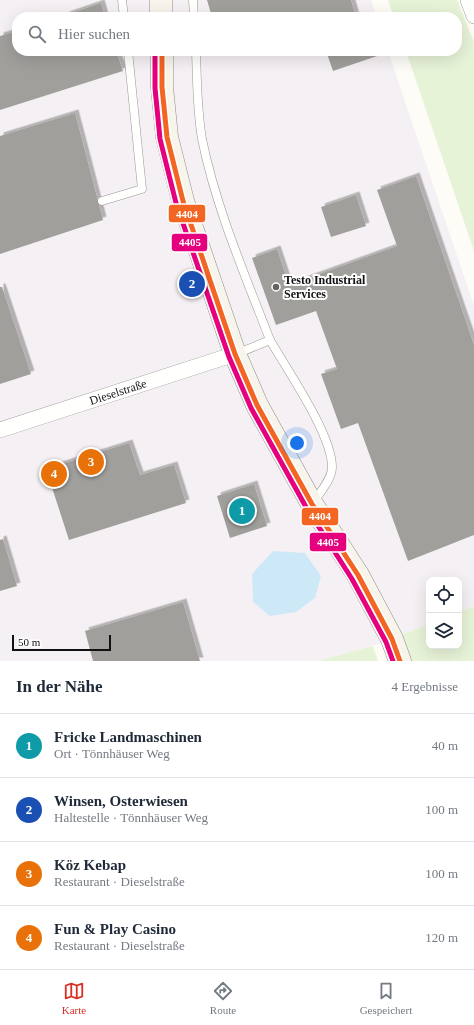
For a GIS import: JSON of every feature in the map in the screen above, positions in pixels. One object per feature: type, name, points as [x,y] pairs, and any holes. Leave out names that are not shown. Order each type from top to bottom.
[{"type":"main road","points":[[161,0],[161,12]]},
{"type":"main road","points":[[162,56],[162,87],[167,137],[184,201],[235,354],[257,405],[312,504],[358,575],[392,639],[400,661]]},
{"type":"street","name":"Dieselstraße","points":[[0,430],[235,354]]},
{"type":"lane","points":[[122,0],[123,12]]},
{"type":"lane","points":[[193,0],[194,12]]},
{"type":"lane","points":[[102,201],[142,189],[129,56]]},
{"type":"lane","points":[[196,56],[202,138],[211,174],[232,242],[270,340],[325,436],[332,467],[327,481],[312,504]]},
{"type":"lane","points":[[235,354],[270,340]]},
{"type":"shaded area","points":[[0,0],[371,0],[375,12],[12,12],[12,56],[390,56],[474,306],[474,606],[462,611],[462,577],[426,577],[426,625],[373,646],[317,661],[0,661]]},
{"type":"green space","points":[[388,0],[457,0],[462,12],[392,12]]},
{"type":"green space","points":[[462,12],[474,42],[474,251],[408,56],[462,56]]},
{"type":"green space","points":[[474,606],[474,661],[407,661],[398,636],[426,625],[426,649],[462,649],[462,611]]},
{"type":"green space","points":[[373,646],[378,661],[317,661]]},
{"type":"water","points":[[273,551],[305,553],[321,576],[315,598],[296,612],[270,616],[253,602],[252,574]]},
{"type":"building","points":[[207,0],[351,0],[355,12],[211,12]]},
{"type":"building","points":[[101,3],[104,12],[75,12]]},
{"type":"building","points":[[12,32],[12,56],[118,56],[123,71],[0,110],[0,36]]},
{"type":"building","points":[[328,56],[377,56],[333,71]]},
{"type":"building","points":[[75,113],[103,220],[0,254],[0,136]]},
{"type":"building","points":[[416,176],[474,345],[474,535],[408,561],[358,423],[341,429],[321,374],[337,369],[316,311],[276,325],[252,258],[277,249],[289,285],[397,246],[377,190]]},
{"type":"building","points":[[356,195],[366,226],[331,237],[321,207]]},
{"type":"building","points":[[0,287],[2,287],[31,374],[0,384]]},
{"type":"building","points":[[129,443],[140,475],[174,465],[186,503],[69,540],[46,469]]},
{"type":"building","points":[[254,484],[267,526],[230,538],[217,496]]},
{"type":"building","points":[[3,539],[17,586],[0,591],[0,540]]},
{"type":"building","points":[[183,602],[200,661],[93,661],[85,631]]},
{"type":"transit line","name":"4405","points":[[155,56],[155,88],[160,139],[176,203],[229,357],[251,408],[306,507],[352,579],[386,642],[393,661]]},
{"type":"transit line","name":"4404","points":[[162,56],[162,87],[167,137],[183,201],[235,354],[257,405],[312,504],[358,575],[392,639],[400,661]]},
{"type":"place","name":"Winsen, Osterwiesen","points":[[192,284]]},
{"type":"place","name":"Testo Industrial Services","points":[[276,287]]},
{"type":"place","name":"Köz Kebap","points":[[91,462]]},
{"type":"place","name":"Fun & Play Casino","points":[[54,474]]},
{"type":"place","name":"Fricke Landmaschinen","points":[[242,511]]}]
